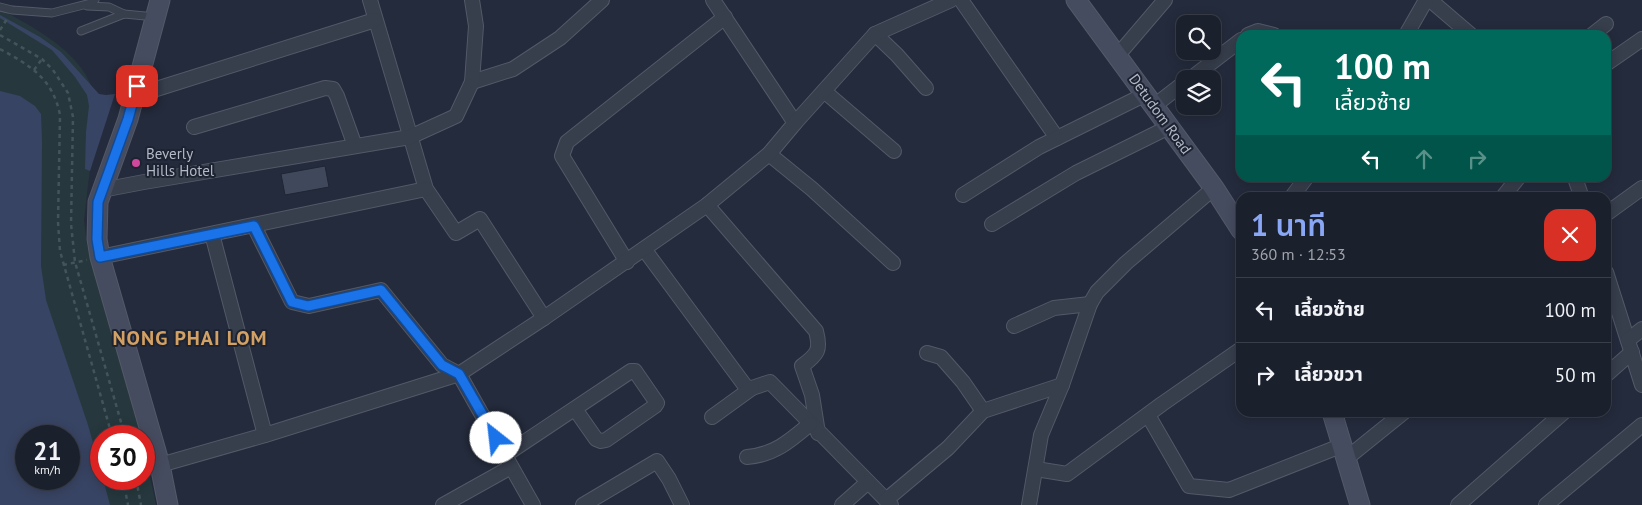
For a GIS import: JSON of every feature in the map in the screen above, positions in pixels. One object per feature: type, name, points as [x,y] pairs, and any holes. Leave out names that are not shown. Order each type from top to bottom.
[{"type":"main road","name":"Detudom Road","points":[[1076,0],[1214,188],[1236,222]]},
{"type":"main road","points":[[158,8],[128,119],[98,202],[97,239],[100,257],[160,465],[168,505]]},
{"type":"main road","points":[[1334,417],[1360,505]]},
{"type":"street","points":[[370,0],[426,189],[456,233],[480,219],[544,318]]},
{"type":"street","points":[[102,190],[410,137],[456,116],[472,82],[476,26],[472,0]]},
{"type":"street","points":[[472,82],[513,69],[560,38],[602,0]]},
{"type":"street","points":[[714,0],[795,123]]},
{"type":"street","points":[[160,465],[265,435],[459,374],[627,262],[707,205],[769,154],[875,34],[951,0]]},
{"type":"street","points":[[960,0],[1057,138]]},
{"type":"street","points":[[1118,55],[1165,0]]},
{"type":"street","points":[[1409,30],[1428,0],[1465,30]]},
{"type":"street","points":[[627,262],[562,156],[567,142],[725,17]]},
{"type":"street","points":[[150,91],[375,20]]},
{"type":"street","points":[[1598,30],[1606,24]]},
{"type":"street","points":[[875,34],[926,88]]},
{"type":"street","points":[[1611,61],[1642,40]]},
{"type":"street","points":[[1202,70],[1236,44]]},
{"type":"street","points":[[963,195],[1039,147],[1150,100],[1176,87]]},
{"type":"street","points":[[194,127],[324,88],[333,89],[338,96],[355,146]]},
{"type":"street","points":[[824,91],[894,151]]},
{"type":"street","points":[[992,224],[1076,173],[1169,126]]},
{"type":"street","points":[[769,154],[812,189],[893,263]]},
{"type":"street","points":[[1507,192],[1515,182]]},
{"type":"street","points":[[1029,505],[1041,435],[1062,384],[1090,304],[1097,292],[1126,263],[1214,188]]},
{"type":"street","points":[[1611,210],[1642,188]]},
{"type":"street","points":[[100,257],[426,189]]},
{"type":"street","points":[[707,205],[816,331],[819,343],[815,356],[802,366],[812,394],[814,428]]},
{"type":"street","points":[[254,226],[292,302],[308,306],[381,290],[442,365],[459,374],[533,505]]},
{"type":"street","points":[[212,234],[265,435]]},
{"type":"street","points":[[644,249],[746,387],[752,388]]},
{"type":"street","points":[[1611,287],[1642,385]]},
{"type":"street","points":[[1014,326],[1054,308],[1090,304]]},
{"type":"street","points":[[1611,369],[1642,330]]},
{"type":"street","points":[[926,353],[941,357],[963,382],[983,411]]},
{"type":"street","points":[[1036,469],[1066,474],[1236,353]]},
{"type":"street","points":[[443,505],[508,461],[574,409],[631,371],[637,373],[656,403],[655,406],[639,418],[606,440],[601,441],[596,439],[574,409]]},
{"type":"street","points":[[712,417],[752,388],[770,382],[889,502],[948,448],[983,411],[1062,384]]},
{"type":"street","points":[[1148,416],[1189,486],[1229,490],[1345,452],[1397,417]]},
{"type":"street","points":[[1458,505],[1558,417]]},
{"type":"street","points":[[1546,505],[1642,425]]},
{"type":"street","points":[[747,457],[760,456],[780,448],[814,428]]},
{"type":"street","points":[[583,505],[657,461],[669,479],[682,505]]},
{"type":"street","points":[[842,505],[868,482]]},
{"type":"lane","points":[[0,7],[12,10],[52,13],[91,3],[95,0]]},
{"type":"lane","points":[[62,10],[93,5],[114,9],[124,14]]},
{"type":"lane","points":[[81,31],[124,14],[158,8]]},
{"type":"path","points":[[0,30],[8,18]]},
{"type":"path","points":[[0,35],[42,59],[54,70],[62,81],[72,106],[71,224],[75,262],[122,425]]},
{"type":"path","points":[[0,49],[34,70],[52,90],[57,102],[60,115],[58,222],[60,251],[109,425]]},
{"type":"path","points":[[34,70],[42,59]]},
{"type":"path","points":[[63,265],[75,262]]},
{"type":"path","points":[[125,490],[128,505]]},
{"type":"path","points":[[138,490],[141,505]]},
{"type":"shaded area","points":[[0,9],[62,48],[75,60],[93,90],[97,108],[84,220],[87,245],[138,425],[90,425],[90,490],[153,490],[156,505],[0,505]]},
{"type":"water","points":[[0,15],[40,37],[61,52],[99,94],[115,94],[90,171],[85,169],[89,106],[87,95],[75,77],[52,50],[0,18]]},
{"type":"water","points":[[0,91],[20,96],[35,106],[41,114],[41,266],[46,300],[90,432],[90,490],[106,490],[110,505],[0,505]]},
{"type":"building","points":[[325,166],[329,187],[285,195],[281,174]]},
{"type":"place","name":"Beverly Hills Hotel","points":[[136,163]]},
{"type":"district","name":"NONG PHAI LOM","points":[[190,338]]},
{"type":"route","points":[[137,86],[128,119],[98,202],[97,239],[100,257],[254,226],[292,302],[308,306],[381,290],[442,365],[459,374],[496,438]]}]
